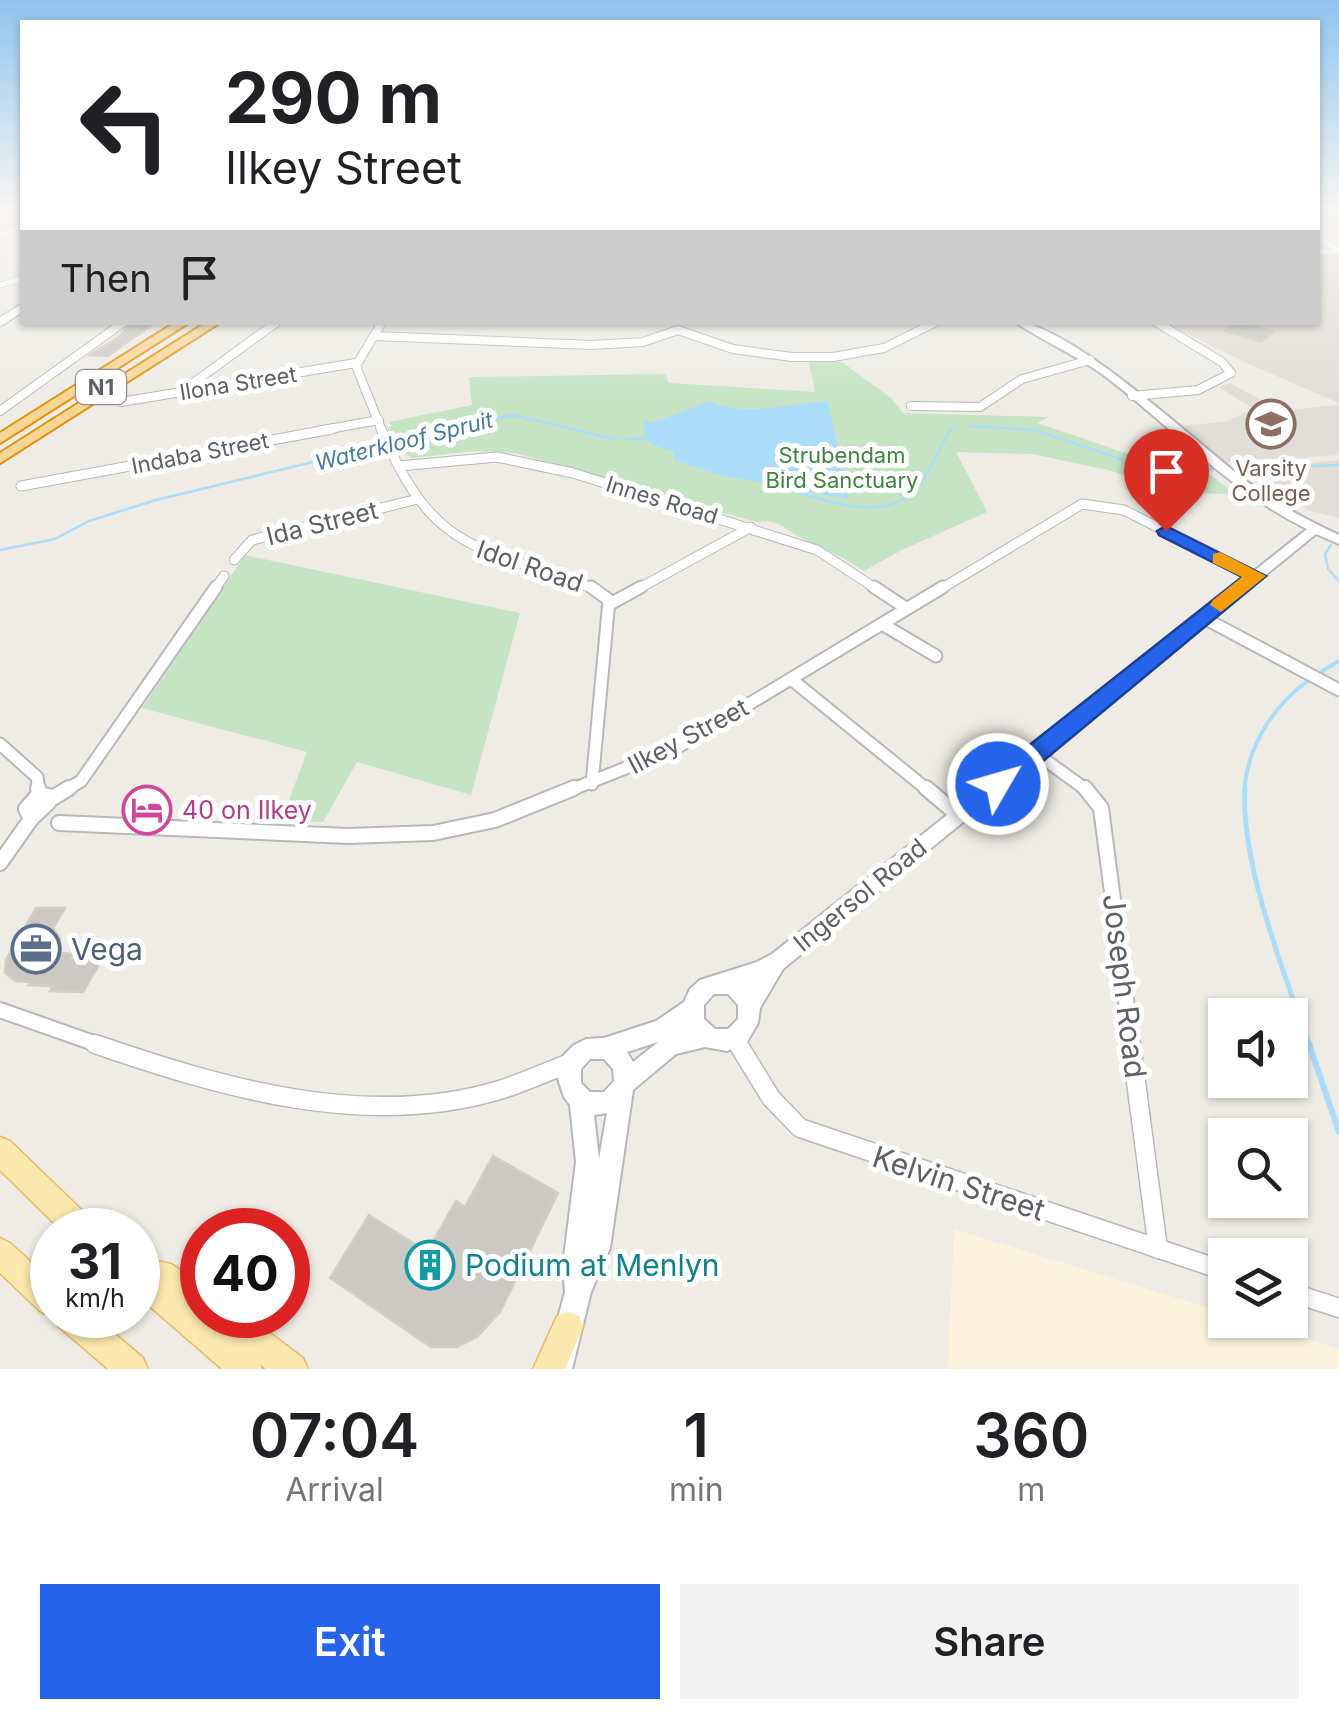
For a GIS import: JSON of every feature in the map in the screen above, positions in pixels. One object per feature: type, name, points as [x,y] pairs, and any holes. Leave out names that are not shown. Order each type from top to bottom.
[{"type":"highway","points":[[0,426],[166,325]]},
{"type":"highway","name":"N1","points":[[0,439],[181,325]]},
{"type":"highway","name":"N1","points":[[0,451],[197,325]]},
{"type":"highway","points":[[0,459],[211,325]]},
{"type":"highway","points":[[0,476],[135,375]]},
{"type":"main road","points":[[0,1152],[59,1208]]},
{"type":"main road","points":[[0,1253],[30,1281]]},
{"type":"main road","points":[[160,1293],[246,1369]]},
{"type":"main road","points":[[549,1369],[568,1327]]},
{"type":"main road","points":[[96,1338],[132,1369]]},
{"type":"main road","points":[[251,1338],[292,1369]]},
{"type":"street","points":[[0,411],[120,325]]},
{"type":"street","points":[[182,392],[273,325]]},
{"type":"street","points":[[356,364],[380,325]]},
{"type":"street","points":[[374,336],[592,345],[644,342],[683,325]]},
{"type":"street","points":[[678,330],[733,349],[792,357],[833,357],[884,348],[930,325]]},
{"type":"street","points":[[1026,325],[1090,360],[1226,474],[1314,529],[1339,540]]},
{"type":"street","points":[[1132,396],[1198,390],[1230,373],[1222,362],[1161,325]]},
{"type":"street","points":[[911,406],[980,407],[1018,380],[1090,360]]},
{"type":"street","name":"Ilona Street","points":[[121,402],[356,364]]},
{"type":"street","name":"Idol Road","points":[[356,364],[393,453],[418,499],[470,546],[596,588],[610,604],[592,784]]},
{"type":"street","name":"Indaba Street","points":[[22,486],[379,420]]},
{"type":"street","name":"Innes Road","points":[[399,466],[474,457],[521,460],[750,526],[826,554],[906,608]]},
{"type":"street","name":"Ida Street","points":[[234,560],[245,545],[256,539],[418,499]]},
{"type":"street","name":"Ilkey Street","points":[[59,823],[348,836],[420,834],[494,820],[676,748],[1064,512],[1086,503],[1124,510],[1256,576]]},
{"type":"street","points":[[610,604],[750,526]]},
{"type":"street","name":"Ingersol Road","points":[[531,1082],[575,1061],[589,1049],[606,1048],[662,1030],[693,1008],[704,988],[760,971],[779,960],[1314,529]]},
{"type":"street","points":[[1,862],[31,819],[26,809],[81,781],[224,576]]},
{"type":"street","points":[[1204,618],[1339,690]]},
{"type":"street","points":[[882,624],[936,656]]},
{"type":"street","points":[[791,678],[957,814]]},
{"type":"street","points":[[0,744],[37,777],[45,796]]},
{"type":"street","name":"Joseph Road","points":[[1037,754],[1086,789],[1101,808],[1158,1249]]},
{"type":"street","name":"Ingersol Road","points":[[0,1010],[204,1081],[293,1100],[401,1104],[551,1082],[602,1105],[670,1045],[707,1036],[734,1038],[747,1024],[749,1006],[779,960]]},
{"type":"street","points":[[721,983],[739,990],[749,1006]]},
{"type":"street","points":[[693,1008],[694,1021],[707,1036]]},
{"type":"street","name":"Kelvin Street","points":[[734,1038],[775,1104],[800,1128],[1208,1265]]},
{"type":"street","points":[[558,1369],[578,1292],[592,1263],[603,1222],[623,1084],[620,1058],[606,1048]]},
{"type":"street","points":[[575,1061],[570,1080],[588,1162],[575,1270],[578,1292]]},
{"type":"street","points":[[1308,1298],[1339,1308]]},
{"type":"shaded area","points":[[1320,271],[1339,271],[1339,403],[1169,325],[1320,325]]},
{"type":"shaded area","name":"Varsity College","points":[[1230,383],[1281,411],[1339,405],[1339,455],[1222,463],[1180,426],[1225,422],[1253,409],[1219,387]]},
{"type":"shaded area","points":[[1339,460],[1339,518],[1310,511],[1248,469]]},
{"type":"shaded area","points":[[954,1229],[1208,1308],[1208,1338],[1304,1338],[1339,1349],[1339,1369],[948,1369]]},
{"type":"green space","name":"Strubendam Bird Sanctuary","points":[[809,362],[842,362],[891,398],[903,413],[1049,417],[1037,423],[1137,457],[1195,463],[1235,494],[1181,493],[1108,470],[1032,454],[956,452],[987,512],[864,571],[776,523],[756,522],[516,453],[474,451],[413,458],[401,452],[387,428],[392,426],[389,422],[472,405],[469,377],[665,374],[669,383],[815,392]]},
{"type":"green space","points":[[245,555],[520,613],[471,795],[357,762],[323,822],[281,821],[307,752],[142,708]]},
{"type":"water","points":[[711,401],[737,409],[828,402],[849,499],[719,475],[674,460],[674,452],[650,444],[651,441],[613,439],[645,437],[643,421],[651,423]]},
{"type":"building","points":[[129,325],[152,325],[108,356],[90,355],[120,336]]},
{"type":"building","points":[[1232,325],[1253,325],[1274,331],[1261,342],[1225,331]]},
{"type":"building","name":"Vega","points":[[36,908],[65,908],[53,928],[60,938],[61,953],[73,954],[70,959],[101,961],[83,992],[50,991],[53,986],[29,985],[32,982],[15,981],[5,973],[6,960]]},
{"type":"building","name":"Podium at Menlyn","points":[[493,1156],[558,1193],[500,1312],[477,1337],[457,1347],[431,1347],[330,1278],[369,1215],[427,1252],[456,1201],[465,1207]]},
{"type":"waterway","name":"Waterkloof Spruit","points":[[434,431],[513,415],[614,439]]},
{"type":"waterway","name":"Waterkloof Spruit","points":[[971,426],[1034,430],[1145,467],[1219,469]]},
{"type":"waterway","name":"Waterkloof Spruit","points":[[786,489],[853,506],[887,506],[902,500],[921,482],[952,427]]},
{"type":"waterway","name":"Waterkloof Spruit","points":[[0,550],[55,539],[89,521],[156,500],[421,436]]},
{"type":"waterway","name":"Waterkloof Spruit","points":[[1229,469],[1339,465]]},
{"type":"waterway","points":[[1331,545],[1325,554],[1328,569],[1339,581]]},
{"type":"waterway","points":[[1321,672],[1339,661]]},
{"type":"waterway","points":[[1244,791],[1251,758],[1264,728],[1284,702],[1309,680]]},
{"type":"waterway","points":[[1245,788],[1245,817],[1257,884],[1310,1046]]},
{"type":"waterway","points":[[1309,1044],[1339,1132]]},
{"type":"slow traffic","points":[[1220,558],[1256,576],[1221,605]]},
{"type":"place","name":"Varsity College","points":[[1271,424]]},
{"type":"place","name":"40 on Ilkey","points":[[147,810]]},
{"type":"place","name":"Vega","points":[[36,949]]},
{"type":"place","name":"Podium at Menlyn","points":[[430,1265]]},
{"type":"route","points":[[998,784],[1256,576],[1166,531]]}]
